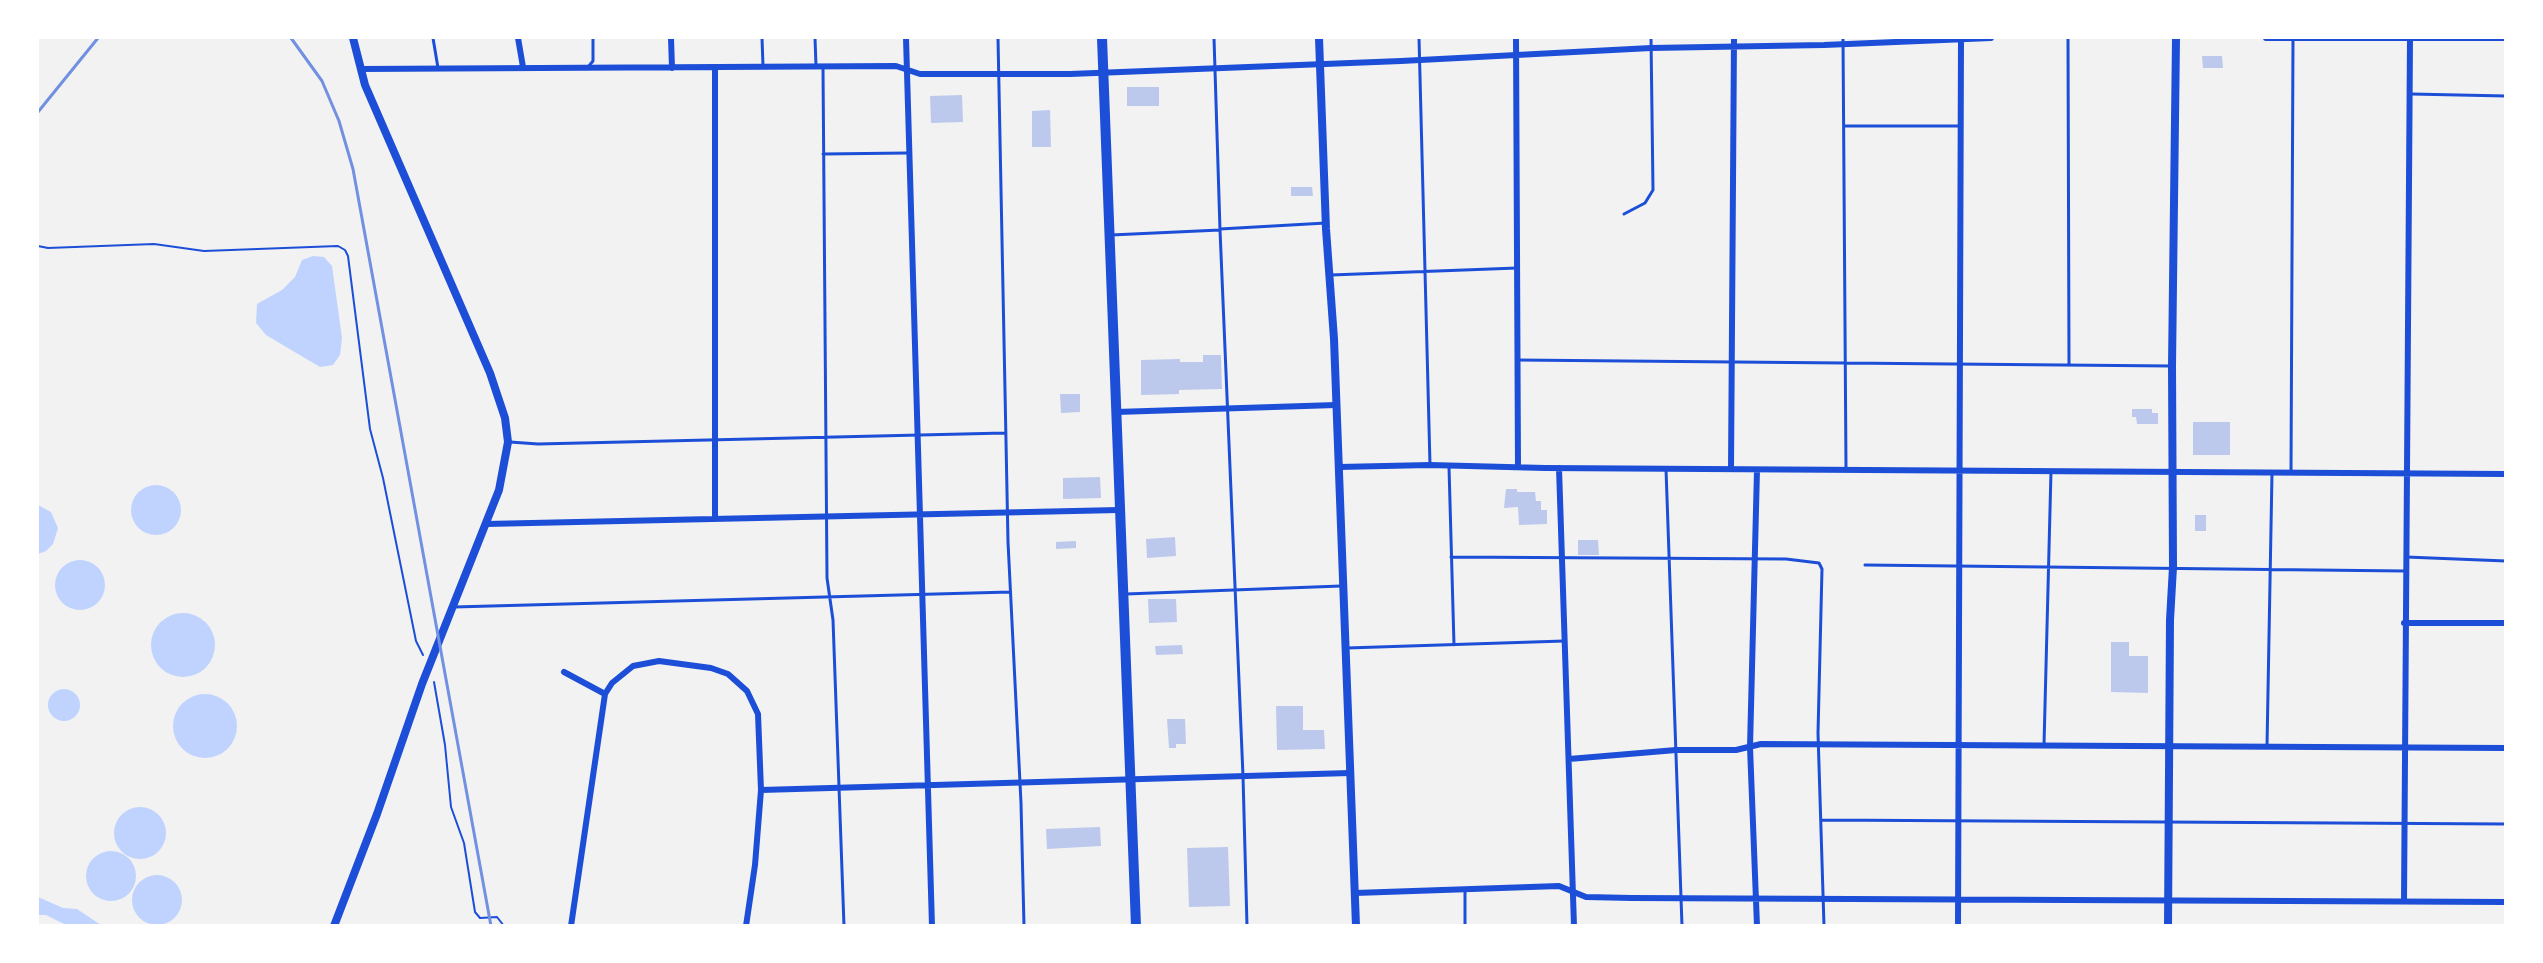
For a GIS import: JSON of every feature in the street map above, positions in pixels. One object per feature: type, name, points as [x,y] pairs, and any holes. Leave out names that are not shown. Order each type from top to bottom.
[{"type":"main road","points":[[1102,38],[1136,926]]},
{"type":"street","points":[[334,926],[387,788],[421,686],[499,490],[508,442],[505,418],[490,373],[365,85],[353,38]]},
{"type":"street","points":[[518,38],[523,67]]},
{"type":"street","points":[[671,38],[672,68]]},
{"type":"street","points":[[906,38],[932,926]]},
{"type":"street","points":[[1319,38],[1326,223],[1331,275],[1356,926]]},
{"type":"street","points":[[1516,38],[1518,467]]},
{"type":"street","points":[[1731,469],[1734,38]]},
{"type":"street","points":[[1958,926],[1961,471],[1960,38]]},
{"type":"street","points":[[361,69],[896,66],[908,72],[920,74],[1104,73],[1844,40],[1991,38]]},
{"type":"street","points":[[2168,926],[2176,38]]},
{"type":"street","points":[[2266,38],[2505,38]]},
{"type":"street","points":[[2404,901],[2404,623],[2410,38]]},
{"type":"street","points":[[715,67],[715,519]]},
{"type":"street","points":[[1116,412],[1336,405]]},
{"type":"street","points":[[1339,467],[1449,465],[1756,470],[2505,474]]},
{"type":"street","points":[[1559,468],[1574,926]]},
{"type":"street","points":[[1756,470],[1750,747],[1757,926]]},
{"type":"street","points":[[486,524],[1119,510]]},
{"type":"street","points":[[2404,623],[2505,623]]},
{"type":"street","points":[[571,926],[605,694],[612,683],[633,666],[649,662],[670,661],[711,668],[728,675],[747,691],[758,714],[761,790],[755,865],[746,926]]},
{"type":"street","points":[[564,672],[605,694]]},
{"type":"street","points":[[1569,759],[1676,750],[1736,750],[1761,744],[2505,748]]},
{"type":"street","points":[[761,790],[1350,773]]},
{"type":"street","points":[[1355,893],[1559,886],[1586,897],[2505,902]]},
{"type":"lane","points":[[433,38],[439,69]]},
{"type":"lane","points":[[588,68],[593,61],[593,38]]},
{"type":"lane","points":[[762,38],[763,67]]},
{"type":"lane","points":[[815,38],[820,66],[823,154],[827,578],[832,598],[844,926]]},
{"type":"lane","points":[[998,38],[1007,512],[1020,782],[1024,926]]},
{"type":"lane","points":[[1214,38],[1247,926]]},
{"type":"lane","points":[[1419,38],[1430,465]]},
{"type":"lane","points":[[1624,214],[1645,203],[1653,190],[1651,38]]},
{"type":"lane","points":[[2068,38],[2069,365]]},
{"type":"lane","points":[[2291,472],[2293,38]]},
{"type":"lane","points":[[1844,40],[1846,469]]},
{"type":"lane","points":[[2411,94],[2505,96]]},
{"type":"lane","points":[[1844,126],[1960,126]]},
{"type":"lane","points":[[823,154],[908,153]]},
{"type":"lane","points":[[1109,235],[1326,223]]},
{"type":"lane","points":[[1331,275],[1517,268]]},
{"type":"lane","points":[[1517,360],[2172,366]]},
{"type":"lane","points":[[508,442],[538,444],[1005,433]]},
{"type":"lane","points":[[1449,465],[1454,645]]},
{"type":"lane","points":[[1666,469],[1682,926]]},
{"type":"lane","points":[[2044,745],[2052,471]]},
{"type":"lane","points":[[2267,747],[2272,472]]},
{"type":"lane","points":[[1451,556],[1817,561],[1822,569],[1819,745],[1824,926]]},
{"type":"lane","points":[[2406,557],[2505,561]]},
{"type":"lane","points":[[1865,565],[2405,571]]},
{"type":"lane","points":[[1123,594],[1343,586]]},
{"type":"lane","points":[[453,607],[1010,592]]},
{"type":"lane","points":[[1345,648],[1564,640]]},
{"type":"lane","points":[[1822,820],[2505,824]]},
{"type":"lane","points":[[1465,889],[1465,926]]},
{"type":"path","points":[[38,246],[48,248],[154,244],[204,251],[338,246],[345,250],[348,256],[370,429],[383,478],[416,641],[425,658]]},
{"type":"path","points":[[432,678],[445,745],[450,807],[464,843],[475,912],[480,918],[497,917],[504,926]]},
{"type":"water","points":[[313,256],[324,257],[332,266],[342,338],[340,355],[333,365],[320,367],[266,335],[256,323],[257,304],[282,290],[295,277],[302,260]]},
{"type":"water","points":[[156,485],[174,492],[181,510],[174,528],[156,535],[138,528],[131,510],[138,492]]},
{"type":"water","points":[[38,505],[51,512],[58,528],[53,544],[46,551],[38,554]]},
{"type":"water","points":[[75,560],[85,560],[98,567],[105,580],[105,590],[98,603],[85,610],[75,610],[66,606],[59,599],[55,590],[55,580],[59,571],[66,564]]},
{"type":"water","points":[[183,613],[206,622],[215,645],[206,668],[183,677],[160,668],[151,645],[160,622]]},
{"type":"water","points":[[64,689],[75,694],[80,705],[75,716],[64,721],[53,716],[48,705],[53,694]]},
{"type":"water","points":[[205,694],[228,703],[237,726],[228,749],[205,758],[182,749],[173,726],[182,703]]},
{"type":"water","points":[[140,807],[150,809],[158,815],[164,823],[166,833],[164,843],[158,851],[150,857],[140,859],[130,857],[122,851],[116,843],[114,833],[116,823],[122,815],[130,809]]},
{"type":"water","points":[[111,851],[129,858],[136,876],[129,894],[111,901],[93,894],[86,876],[93,858]]},
{"type":"water","points":[[157,875],[175,882],[182,900],[175,918],[157,925],[139,918],[132,900],[139,882]]},
{"type":"water","points":[[38,897],[63,908],[77,909],[101,925],[66,925],[46,915],[38,915]]},
{"type":"building","points":[[2202,56],[2222,56],[2223,68],[2203,68]]},
{"type":"building","points":[[1127,87],[1159,87],[1159,106],[1127,106]]},
{"type":"building","points":[[962,95],[963,122],[931,123],[930,96]]},
{"type":"building","points":[[1050,110],[1051,147],[1032,147],[1032,111]]},
{"type":"building","points":[[1291,187],[1312,187],[1313,196],[1291,196]]},
{"type":"building","points":[[1203,355],[1221,355],[1222,389],[1179,390],[1179,394],[1141,395],[1141,360],[1180,359],[1180,362],[1203,362]]},
{"type":"building","points":[[1060,394],[1080,394],[1080,412],[1061,413]]},
{"type":"building","points":[[2132,409],[2152,409],[2152,413],[2158,413],[2158,424],[2137,424],[2136,417],[2132,417]]},
{"type":"building","points":[[2193,422],[2230,422],[2230,455],[2193,455]]},
{"type":"building","points":[[1100,477],[1101,498],[1063,499],[1063,478]]},
{"type":"building","points":[[1506,489],[1517,489],[1517,492],[1535,492],[1536,501],[1541,501],[1541,510],[1547,510],[1547,524],[1519,525],[1518,507],[1504,508]]},
{"type":"building","points":[[2195,515],[2206,515],[2206,531],[2195,531]]},
{"type":"building","points":[[1175,537],[1176,556],[1147,558],[1146,539]]},
{"type":"building","points":[[1578,540],[1598,540],[1599,555],[1578,555]]},
{"type":"building","points":[[1076,541],[1076,548],[1056,549],[1056,542]]},
{"type":"building","points":[[1148,599],[1176,599],[1177,622],[1149,623]]},
{"type":"building","points":[[2111,642],[2129,642],[2129,656],[2148,656],[2148,693],[2111,692]]},
{"type":"building","points":[[1182,645],[1183,654],[1156,655],[1155,646]]},
{"type":"building","points":[[1276,706],[1303,706],[1303,730],[1324,730],[1325,749],[1277,750]]},
{"type":"building","points":[[1167,719],[1185,719],[1186,744],[1176,744],[1176,748],[1169,748]]},
{"type":"building","points":[[1100,827],[1101,846],[1047,849],[1046,829]]},
{"type":"building","points":[[1228,847],[1230,906],[1189,907],[1187,848]]},
{"type":"railway","points":[[38,112],[98,38]]},
{"type":"railway","points":[[291,38],[322,81],[339,121],[353,169],[491,926]]}]
